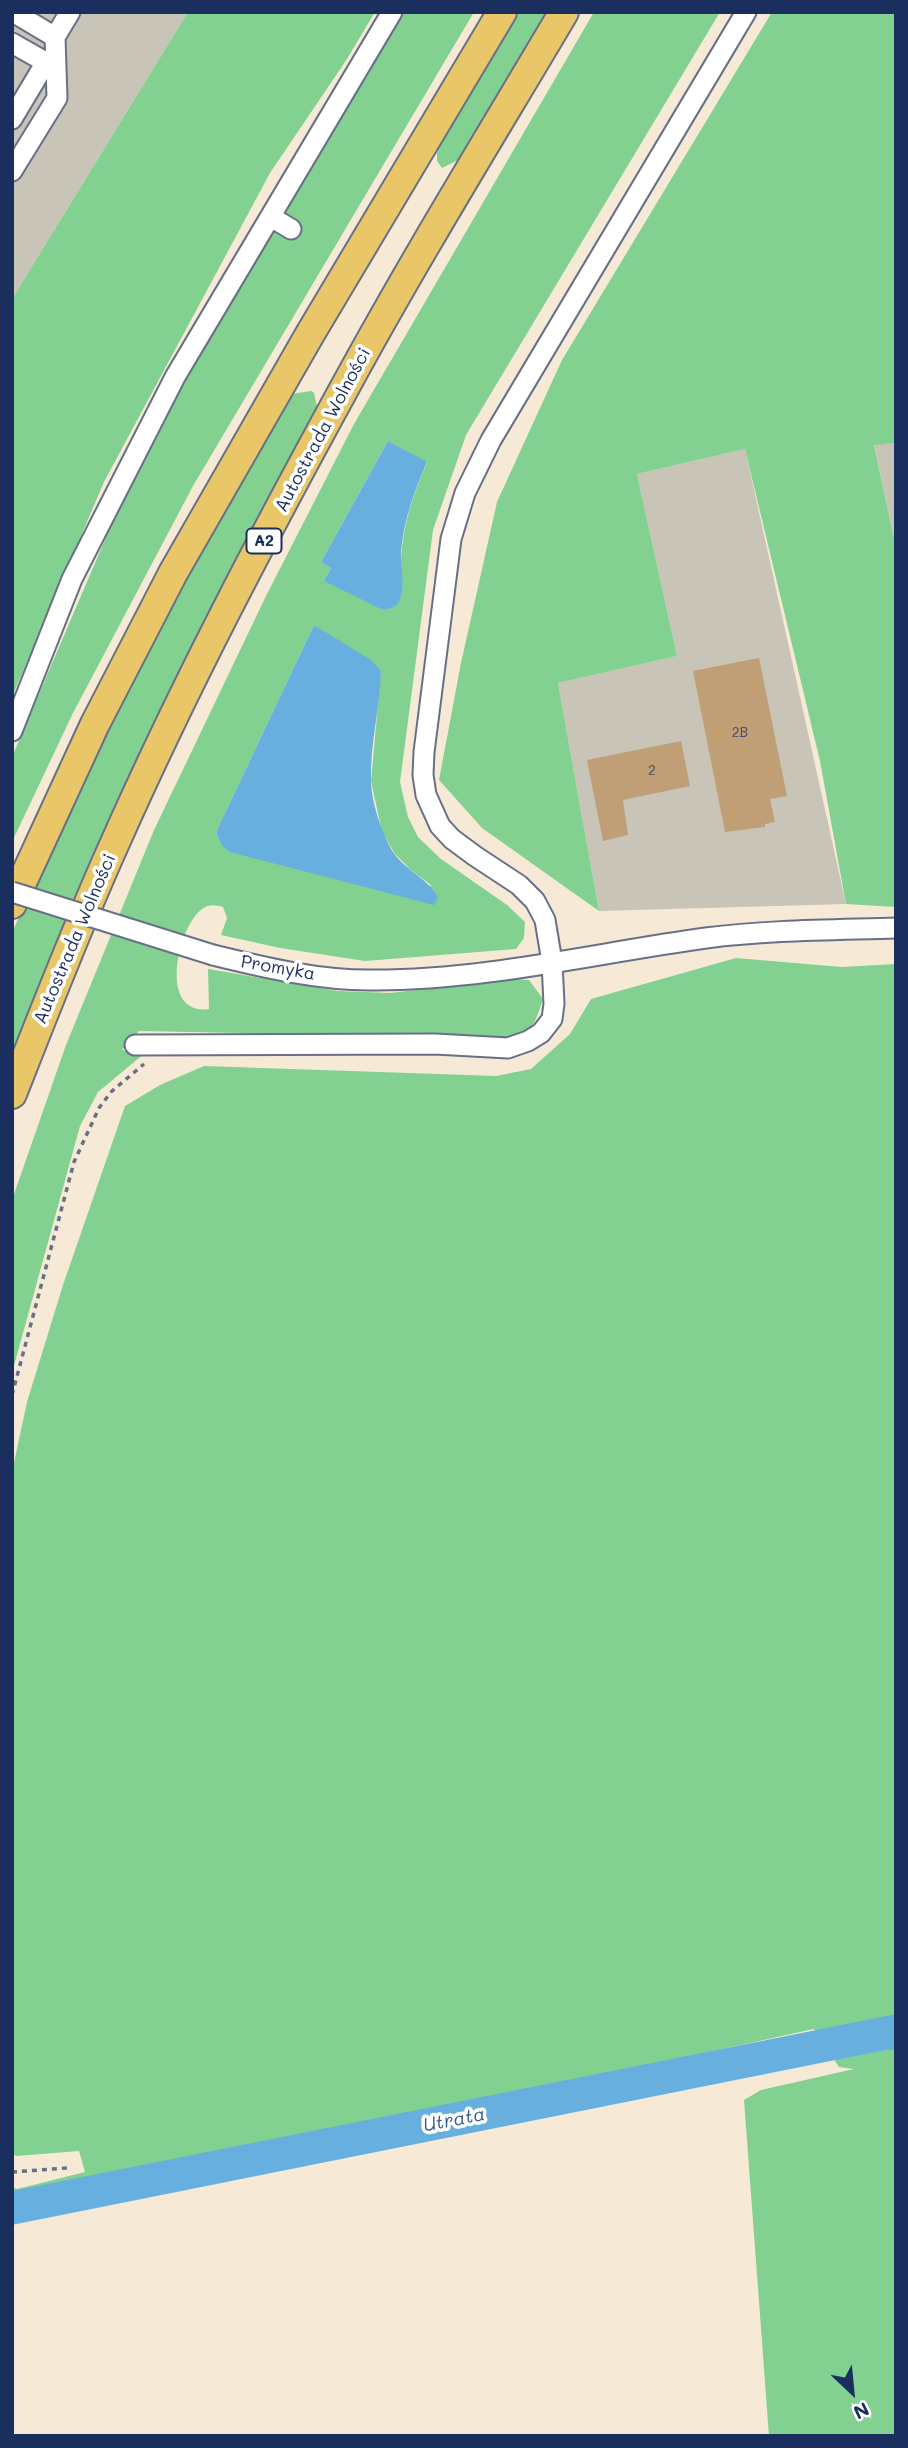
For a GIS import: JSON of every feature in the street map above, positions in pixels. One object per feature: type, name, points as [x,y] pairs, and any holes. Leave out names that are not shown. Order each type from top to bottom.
[{"type":"highway","points":[[12,904],[95,724],[173,573],[310,334],[502,12]]},
{"type":"highway","name":"Autostrada Wolności","points":[[12,1094],[114,844],[218,629],[352,374],[564,12]]},
{"type":"street","points":[[13,12],[55,37]]},
{"type":"street","points":[[12,171],[57,98],[51,65],[55,37],[70,12]]},
{"type":"street","points":[[12,730],[72,579],[175,377],[392,12]]},
{"type":"street","points":[[135,1045],[435,1044],[508,1048],[541,1033],[552,1019],[552,962],[545,920],[535,901],[519,885],[452,839],[440,826],[426,795],[424,752],[451,539],[465,493],[491,440],[746,12]]},
{"type":"street","points":[[12,43],[51,65]]},
{"type":"street","points":[[12,119],[51,65]]},
{"type":"street","points":[[271,217],[291,229]]},
{"type":"street","name":"Promyka","points":[[12,892],[263,968],[372,981],[484,973],[708,938],[896,928]]},
{"type":"path","points":[[12,1395],[74,1162],[99,1108],[111,1092],[132,1072],[168,1046]]},
{"type":"path","points":[[12,2172],[66,2168]]},
{"type":"shaded area","points":[[12,12],[188,12],[12,299]]},
{"type":"shaded area","points":[[896,443],[896,548],[874,444]]},
{"type":"shaded area","points":[[745,449],[846,904],[599,911],[558,683],[677,656],[637,474]]},
{"type":"green space","points":[[188,12],[375,12],[347,59],[270,173],[104,482],[12,697],[12,299]]},
{"type":"green space","points":[[401,12],[474,12],[193,486],[73,713],[12,842],[12,757],[119,507],[220,313]]},
{"type":"green space","points":[[514,12],[550,12],[480,132],[458,160],[442,168],[437,161],[437,153],[449,125]]},
{"type":"green space","points":[[594,12],[720,12],[466,435],[433,530],[400,782],[408,817],[418,837],[441,859],[507,905],[525,922],[524,938],[516,949],[365,961],[280,948],[221,935],[227,918],[223,907],[212,905],[202,909],[193,918],[180,950],[178,985],[183,999],[193,1007],[209,1009],[208,969],[338,991],[390,993],[512,979],[529,980],[543,999],[534,1023],[519,1035],[500,1038],[139,1031],[122,1050],[145,1053],[98,1092],[80,1126],[12,1373],[12,1200],[66,1045],[154,830],[266,596],[354,424]],"holes":[[[388,441],[427,463],[409,510],[401,559],[324,581],[331,568],[321,562]],[[314,625],[381,671],[371,781],[382,832],[395,854],[432,886],[221,844],[216,832]]]},
{"type":"green space","points":[[772,12],[896,12],[896,443],[874,445],[896,548],[896,907],[846,904],[820,761],[745,449],[637,474],[677,656],[558,683],[599,911],[482,828],[439,780],[461,663],[497,502],[562,360]]},
{"type":"green space","points":[[311,391],[314,393],[318,411],[12,1062],[12,933],[50,846],[177,588],[291,394]]},
{"type":"green space","points":[[736,958],[842,967],[896,964],[896,2436],[769,2436],[744,2100],[761,2090],[854,2069],[839,2067],[814,2029],[89,2187],[12,2200],[12,2187],[17,2189],[85,2172],[79,2151],[16,2156],[12,2153],[12,1472],[27,1402],[63,1285],[125,1106],[160,1085],[204,1066],[496,1076],[531,1069],[570,1034],[591,999]]},
{"type":"water","points":[[388,441],[427,462],[404,528],[401,552],[403,586],[400,600],[391,608],[381,609],[324,581],[331,568],[321,562]]},
{"type":"water","points":[[314,625],[371,660],[381,671],[371,767],[375,807],[393,852],[434,891],[438,898],[434,905],[230,852],[221,844],[216,832]]},
{"type":"building","points":[[759,658],[787,796],[770,799],[775,822],[765,824],[765,827],[725,832],[693,671]]},
{"type":"building","points":[[681,741],[690,786],[623,800],[628,835],[603,841],[587,760]]},
{"type":"waterway","name":"Utrata","points":[[12,2208],[896,2031]]},
{"type":"waterway","points":[[852,2041],[896,2048]]}]
